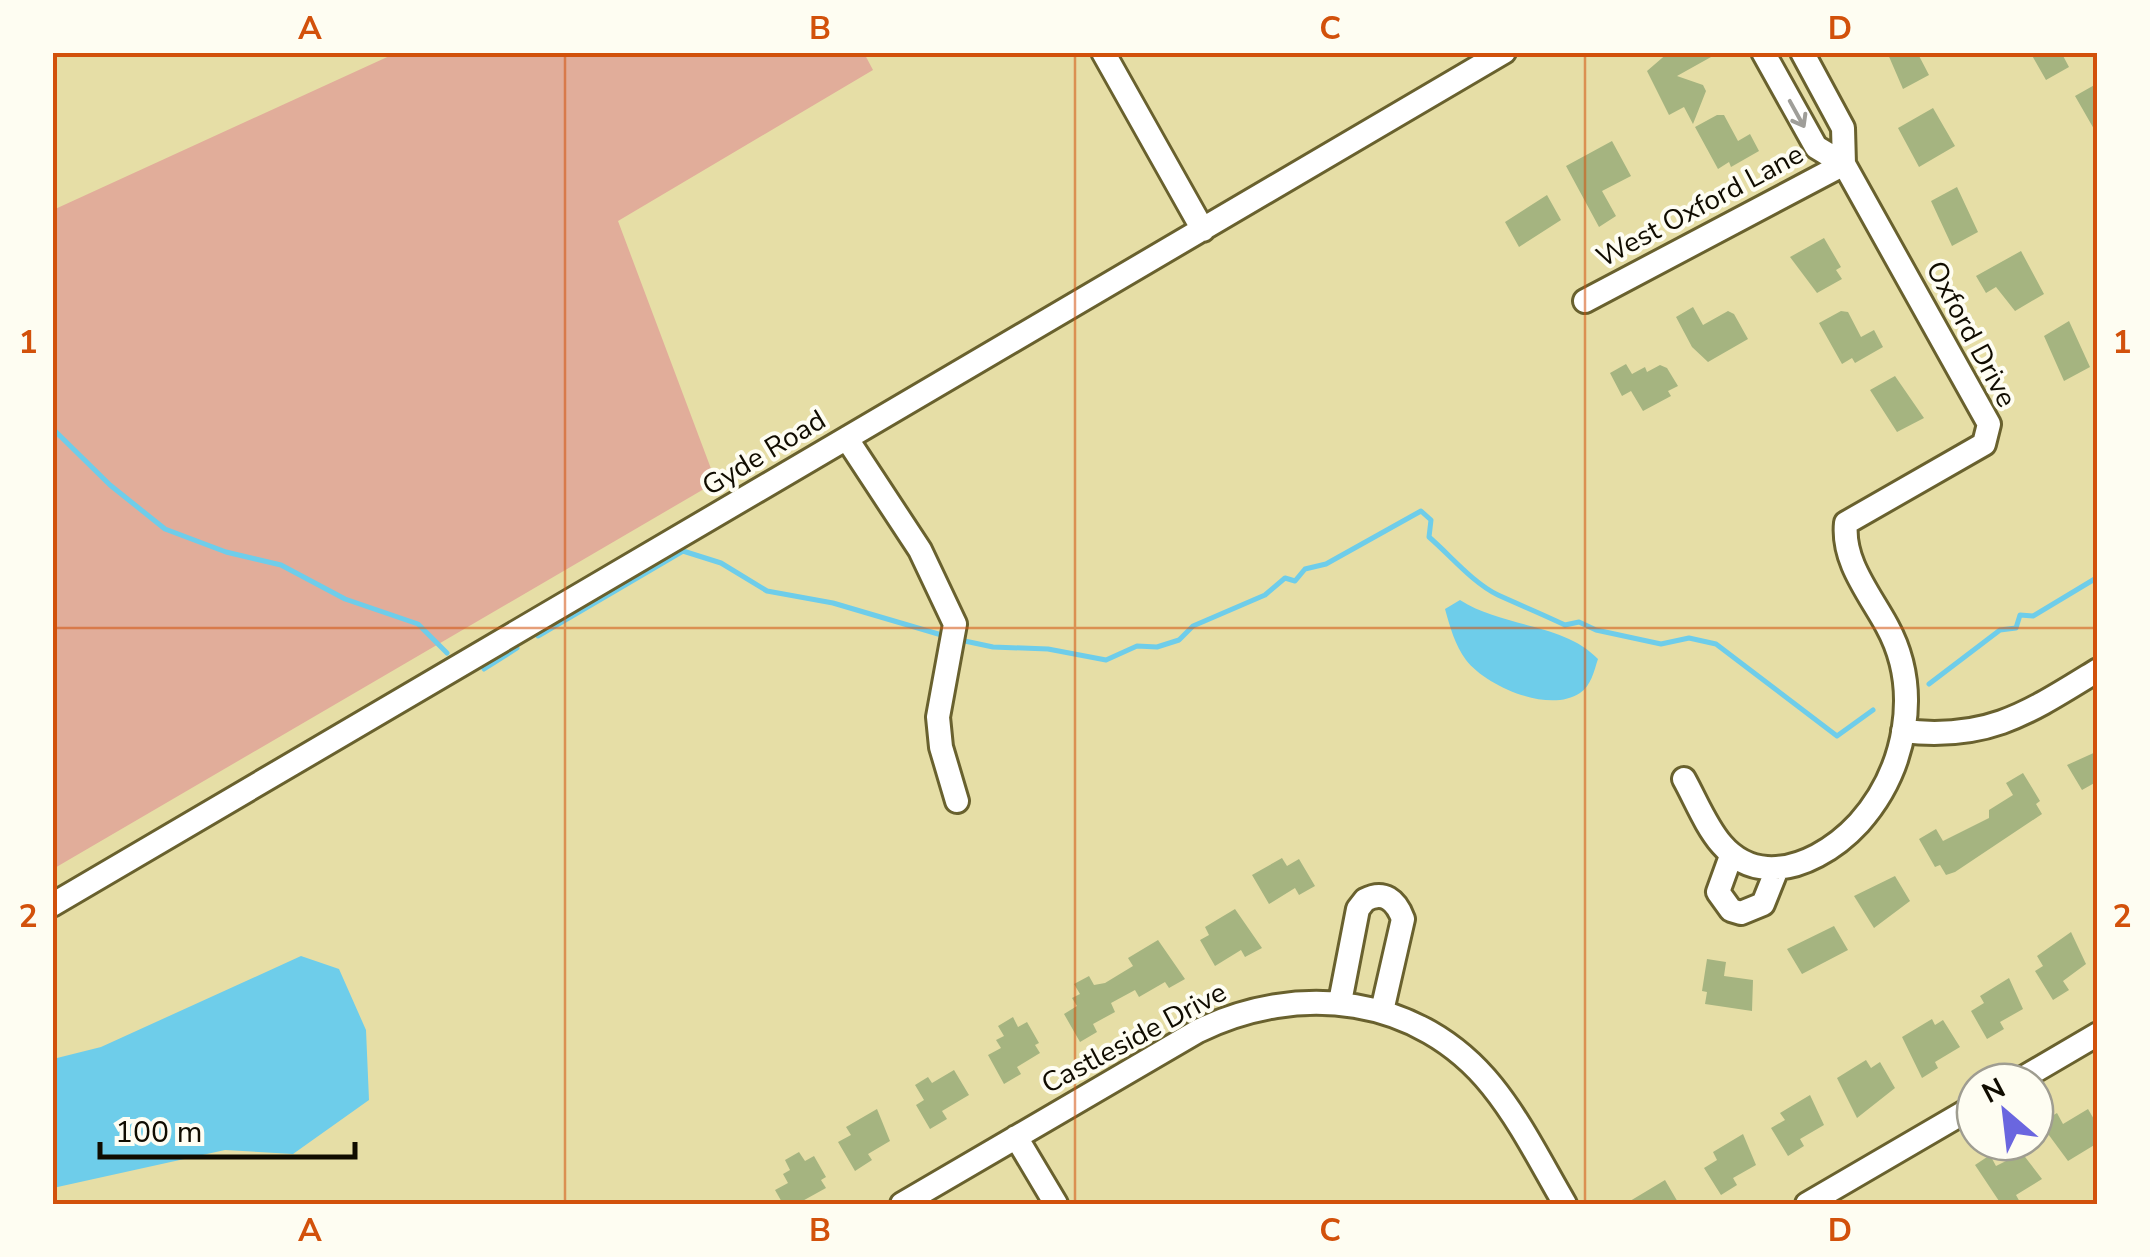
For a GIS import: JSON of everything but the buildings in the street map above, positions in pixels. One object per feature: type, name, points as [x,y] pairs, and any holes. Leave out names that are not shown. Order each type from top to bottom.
[{"type":"street","points":[[1103,52],[1202,230]]},
{"type":"street","name":"Gyde Road","points":[[54,899],[848,439],[1504,52]]},
{"type":"street","name":"Oxford Drive","points":[[1764,52],[1816,147],[1844,164]]},
{"type":"street","name":"Oxford Drive","points":[[1777,869],[1823,853],[1855,828],[1878,801],[1897,763],[1903,731],[1904,669],[1890,631],[1843,547],[1846,523],[1984,444],[1989,424],[1844,164],[1843,128],[1802,52]]},
{"type":"street","name":"West Oxford Lane","points":[[1585,301],[1844,164]]},
{"type":"street","points":[[848,439],[920,550],[954,635],[938,718],[941,747],[956,800]]},
{"type":"street","points":[[1903,731],[1938,735],[1984,731],[2035,709],[2098,670]]},
{"type":"street","points":[[1684,779],[1731,856],[1756,867],[1777,869],[1762,904],[1741,913],[1731,910],[1718,892],[1731,856]]},
{"type":"street","points":[[1340,1002],[1358,909],[1365,900],[1383,895],[1393,900],[1403,919],[1382,1011]]},
{"type":"street","name":"Castleside Drive","points":[[902,1204],[1222,1019],[1282,1003],[1340,1002],[1382,1011],[1438,1038],[1480,1073],[1511,1114],[1565,1204]]},
{"type":"street","points":[[2050,1062],[2098,1034]]},
{"type":"street","points":[[1807,1204],[1955,1118]]},
{"type":"street","points":[[1016,1137],[1056,1204]]},
{"type":"shaded area","points":[[396,53],[864,53],[873,70],[618,221],[716,482],[53,869],[53,210]]},
{"type":"water","points":[[1460,600],[1584,647],[1598,659],[1587,686],[1567,699],[1536,699],[1488,679],[1466,660],[1451,629],[1445,609]]},
{"type":"water","points":[[301,956],[339,969],[366,1030],[369,1100],[293,1154],[225,1150],[53,1188],[53,1059],[101,1047]]},
{"type":"waterway","points":[[52,428],[110,485],[165,529],[226,552],[281,565],[345,599],[418,624],[447,653]]},
{"type":"waterway","points":[[960,640],[993,647],[1048,649],[1106,660],[1137,646],[1157,647],[1179,640],[1193,626],[1265,595],[1285,578],[1295,581],[1305,569],[1326,564],[1421,511],[1431,520],[1429,537],[1480,584],[1565,625],[1579,622],[1596,630],[1661,644],[1689,638],[1716,644],[1837,736],[1873,710]]},
{"type":"waterway","points":[[538,636],[683,551],[721,563],[767,591],[833,603],[945,636]]},
{"type":"waterway","points":[[1929,684],[2000,630],[2016,628],[2020,615],[2033,616],[2098,577]]},
{"type":"waterway","points":[[484,669],[517,648]]}]
